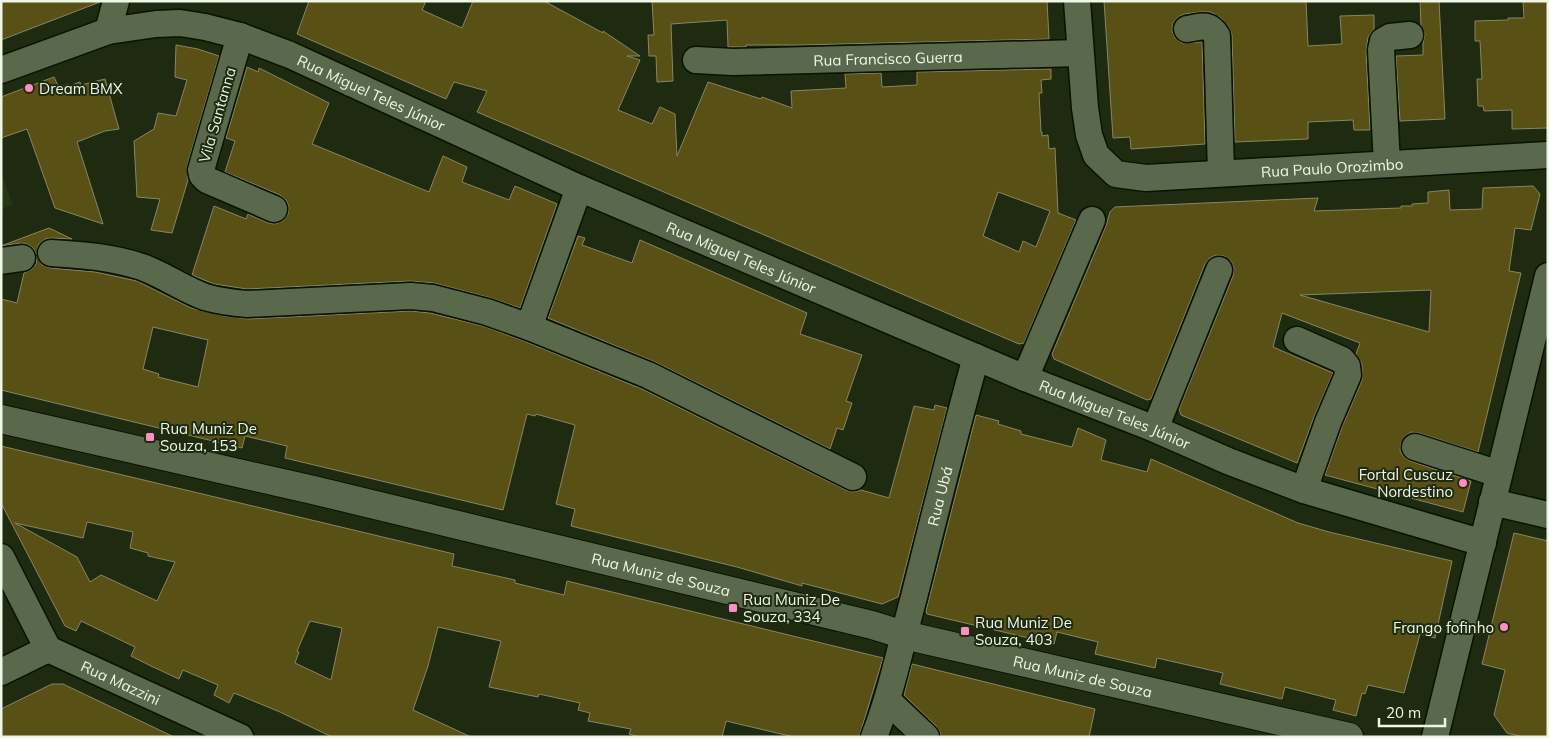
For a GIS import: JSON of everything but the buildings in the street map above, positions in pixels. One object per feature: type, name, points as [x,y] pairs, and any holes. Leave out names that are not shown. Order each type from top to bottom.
[{"type":"street","points":[[108,32],[116,1]]},
{"type":"street","points":[[1077,1],[1080,53]]},
{"type":"street","name":"Rua Miguel Teles Júnior","points":[[1,70],[108,32],[156,24],[180,23],[240,36],[290,55],[579,188],[1025,378],[1155,429],[1228,461],[1304,490],[1483,543]]},
{"type":"street","points":[[1187,29],[1207,26],[1213,29],[1216,36],[1221,173]]},
{"type":"street","points":[[1387,164],[1381,50],[1383,41],[1390,37],[1410,35]]},
{"type":"street","name":"Vila Santanna","points":[[240,36],[201,170],[202,175],[207,180],[274,209]]},
{"type":"street","name":"Rua Francisco Guerra","points":[[696,60],[732,62],[1080,53]]},
{"type":"street","name":"Rua Paulo Orozimbo","points":[[1080,53],[1089,135],[1096,155],[1116,174],[1146,178],[1548,156]]},
{"type":"street","points":[[529,327],[579,188]]},
{"type":"street","points":[[1025,378],[1092,220]]},
{"type":"street","points":[[51,253],[118,259],[145,268],[205,297],[230,303],[247,304],[411,296],[433,298],[487,312],[648,375],[853,477]]},
{"type":"street","points":[[1155,429],[1219,270]]},
{"type":"street","points":[[1435,737],[1548,276]]},
{"type":"street","points":[[1297,340],[1342,360],[1347,366],[1348,375],[1328,422],[1304,490]]},
{"type":"street","name":"Rua Ubá","points":[[874,737],[888,701],[976,357]]},
{"type":"street","name":"Rua Muniz de Souza","points":[[1,419],[313,490],[863,623],[904,635],[1349,737]]},
{"type":"street","points":[[1415,447],[1499,474]]},
{"type":"street","points":[[1492,502],[1548,515]]},
{"type":"street","points":[[1,557],[48,649],[1,672]]},
{"type":"street","name":"Rua Mazzini","points":[[48,649],[240,737]]},
{"type":"street","points":[[888,701],[926,737]]},
{"type":"shaded area","points":[[1,173],[13,205],[1,209]]},
{"type":"place","name":"Dream BMX","points":[[29,88]]},
{"type":"place","name":"Rua Muniz De Souza, 153","points":[[150,437]]},
{"type":"place","name":"Fortal Cuscuz Nordestino","points":[[1463,483]]},
{"type":"place","name":"Rua Muniz De Souza, 334","points":[[733,608]]},
{"type":"place","name":"Frango fofinho","points":[[1504,627]]},
{"type":"place","name":"Rua Muniz De Souza, 403","points":[[965,631]]}]
